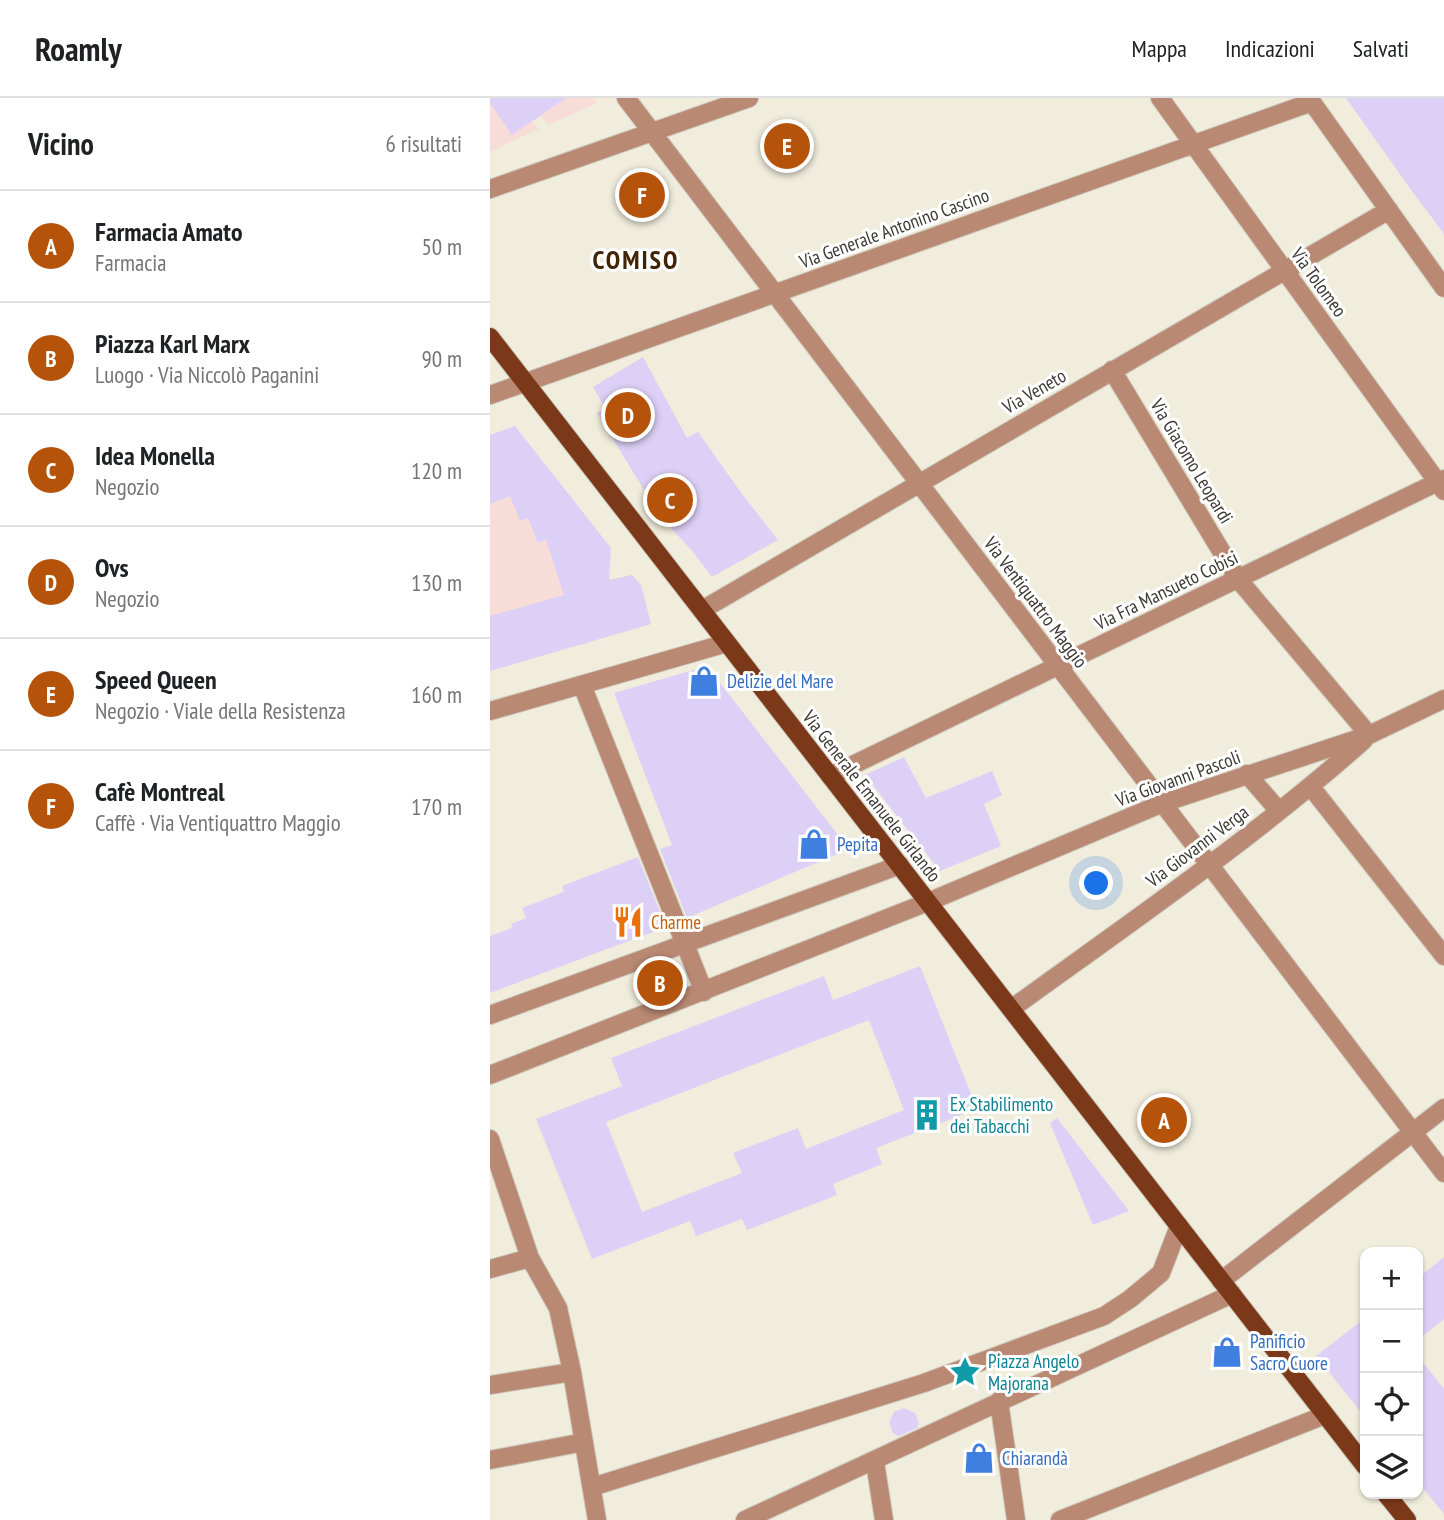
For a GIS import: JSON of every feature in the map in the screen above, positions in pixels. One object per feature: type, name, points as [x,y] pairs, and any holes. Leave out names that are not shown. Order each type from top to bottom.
[{"type":"main road","name":"Via Generale Emanuele Girlando","points":[[490,337],[1360,1460]]},
{"type":"main road","points":[[1390,1499],[1407,1520]]},
{"type":"street","name":"Via Ventiquattro Maggio","points":[[625,98],[1444,1173]]},
{"type":"street","points":[[490,189],[749,98]]},
{"type":"street","name":"Via Tolomeo","points":[[1160,98],[1442,484]]},
{"type":"street","points":[[1311,100],[1444,288]]},
{"type":"street","name":"Via Generale Antonino Cascino","points":[[490,396],[1311,100]]},
{"type":"street","name":"Via Veneto","points":[[702,610],[1389,209]]},
{"type":"street","name":"Via Giacomo Leopardi","points":[[1112,370],[1238,579],[1369,735]]},
{"type":"street","name":"Via Fra Mansueto Cobisi","points":[[831,776],[1058,665],[1442,484]]},
{"type":"street","points":[[490,711],[727,643]]},
{"type":"street","points":[[582,685],[704,992]]},
{"type":"street","name":"Via Giovanni Pascoli","points":[[490,1075],[928,902],[1163,803],[1369,735],[1444,699]]},
{"type":"street","name":"Via Giovanni Verga","points":[[1011,1009],[1311,787],[1369,735]]},
{"type":"street","points":[[1247,774],[1279,811]]},
{"type":"street","points":[[1311,787],[1444,956]]},
{"type":"street","points":[[490,1015],[900,866]]},
{"type":"street","points":[[745,1520],[874,1462],[1227,1287],[1444,1108]]},
{"type":"street","points":[[490,1139],[494,1170],[530,1258],[558,1308],[572,1372],[597,1520]]},
{"type":"street","points":[[592,1487],[924,1383],[1104,1316],[1161,1273],[1179,1226]]},
{"type":"street","points":[[490,1269],[530,1258]]},
{"type":"street","points":[[490,1385],[572,1372]]},
{"type":"street","points":[[999,1401],[1016,1520]]},
{"type":"street","points":[[1060,1520],[1325,1415]]},
{"type":"street","points":[[490,1460],[584,1443]]},
{"type":"street","points":[[874,1462],[884,1520]]},
{"type":"shaded area","points":[[490,98],[594,98],[597,103],[548,125],[540,116],[533,121],[539,129],[490,152]]},
{"type":"shaded area","points":[[515,426],[607,580],[632,575],[641,585],[651,624],[490,671],[490,435]]},
{"type":"building","points":[[490,98],[566,98],[512,135],[490,103]]},
{"type":"building","points":[[1346,98],[1444,98],[1444,234],[1409,187]]},
{"type":"building","points":[[643,357],[687,438],[698,432],[778,540],[712,577],[660,516],[597,413],[605,408],[593,387]]},
{"type":"building","points":[[515,426],[611,548],[609,580],[632,575],[641,585],[651,624],[490,671],[490,616],[564,595],[546,540],[538,543],[528,518],[520,521],[510,496],[490,504],[490,435]]},
{"type":"building","points":[[707,666],[849,849],[687,918],[660,849],[672,845],[614,693]]},
{"type":"building","points":[[904,757],[926,798],[992,771],[1002,795],[984,804],[1001,846],[940,871],[865,775]]},
{"type":"building","points":[[638,857],[666,927],[490,993],[490,936],[512,928],[511,924],[526,918],[522,908],[564,892],[562,886]]},
{"type":"building","name":"Ex Stabilimento dei Tabacchi","points":[[920,966],[977,1109],[876,1148],[882,1164],[833,1184],[837,1195],[747,1230],[742,1219],[696,1236],[690,1221],[592,1259],[536,1119],[622,1086],[611,1058],[824,976],[833,1000]],"holes":[[[869,1020],[904,1110],[806,1149],[798,1128],[733,1153],[742,1173],[642,1212],[606,1122]]]},
{"type":"building","points":[[1057,1118],[1129,1211],[1093,1225],[1050,1123]]},
{"type":"building","points":[[1444,1257],[1444,1319],[1423,1336],[1423,1310],[1423,1274]]},
{"type":"building","points":[[1360,1322],[1360,1411],[1316,1356]]},
{"type":"building","points":[[1423,1362],[1444,1389],[1444,1514],[1423,1488]]},
{"type":"building","points":[[904,1408],[915,1413],[919,1423],[917,1428],[899,1436],[893,1433],[889,1422],[894,1412]]},
{"type":"place","name":"Speed Queen","points":[[787,146]]},
{"type":"place","name":"Cafè Montreal","points":[[642,195]]},
{"type":"place","name":"Ovs","points":[[628,415]]},
{"type":"place","name":"Idea Monella","points":[[670,500]]},
{"type":"place","name":"Delizie del Mare","points":[[704,681]]},
{"type":"place","name":"Pepita","points":[[814,844]]},
{"type":"place","name":"Charme","points":[[628,922]]},
{"type":"place","name":"Piazza Karl Marx","points":[[660,983]]},
{"type":"place","name":"Ex Stabilimento dei Tabacchi","points":[[927,1115]]},
{"type":"place","name":"Farmacia Amato","points":[[1164,1120]]},
{"type":"place","name":"Panificio Sacro Cuore","points":[[1227,1352]]},
{"type":"place","name":"Piazza Angelo Majorana","points":[[965,1372]]},
{"type":"place","name":"Chiarandà","points":[[979,1458]]},
{"type":"district","name":"COMISO","points":[[636,259]]}]
